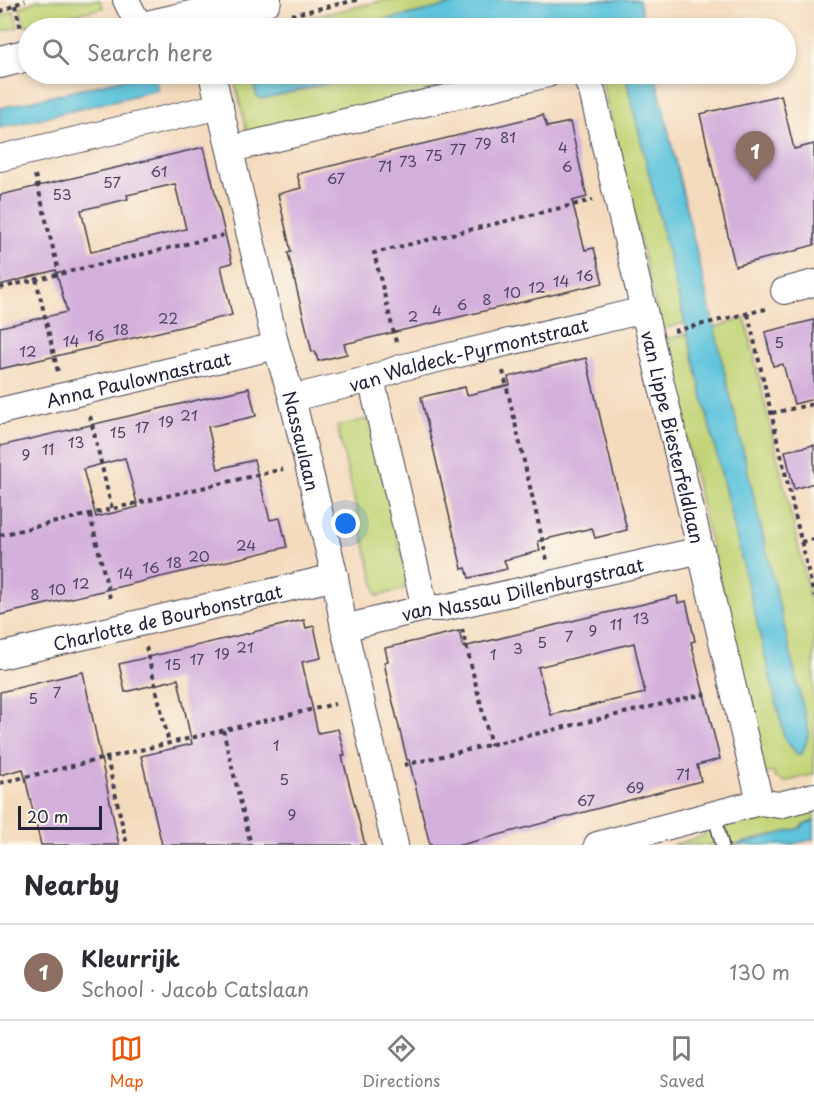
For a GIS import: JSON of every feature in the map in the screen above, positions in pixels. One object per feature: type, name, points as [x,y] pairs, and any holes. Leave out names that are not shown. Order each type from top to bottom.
[{"type":"street","points":[[126,0],[136,18]]},
{"type":"street","points":[[187,18],[206,14],[278,8]]},
{"type":"street","points":[[0,62],[18,58]]},
{"type":"street","name":"Nassaulaan","points":[[214,84],[276,346],[308,463],[395,845]]},
{"type":"street","points":[[231,149],[506,84]]},
{"type":"street","name":"van Lippe Biesterfeldlaan","points":[[589,84],[760,802]]},
{"type":"street","points":[[0,158],[220,106]]},
{"type":"street","points":[[784,291],[814,283]]},
{"type":"street","name":"van Waldeck-Pyrmontstraat","points":[[292,398],[371,379],[402,367],[644,310]]},
{"type":"street","name":"Anna Paulownastraat","points":[[0,411],[276,346]]},
{"type":"street","points":[[371,379],[425,608]]},
{"type":"street","name":"van Nassau Dillenburgstraat","points":[[344,628],[425,608],[457,606],[701,550]]},
{"type":"street","name":"Charlotte de Bourbonstraat","points":[[0,656],[335,577]]},
{"type":"street","points":[[597,845],[719,832],[760,802],[779,805],[814,796]]},
{"type":"path","points":[[0,12],[25,0]]},
{"type":"path","points":[[278,8],[357,0]]},
{"type":"path","points":[[29,151],[59,273]]},
{"type":"path","points":[[402,367],[374,253],[617,195]]},
{"type":"path","points":[[0,288],[249,229]]},
{"type":"path","points":[[36,279],[112,509]]},
{"type":"path","points":[[679,330],[778,306],[784,291]]},
{"type":"path","points":[[748,314],[814,596]]},
{"type":"path","points":[[496,345],[553,584]]},
{"type":"path","points":[[772,413],[814,404]]},
{"type":"path","points":[[0,535],[308,463]]},
{"type":"path","points":[[90,515],[169,743]]},
{"type":"path","points":[[801,542],[814,539]]},
{"type":"path","points":[[457,606],[490,745]]},
{"type":"path","points":[[377,771],[733,687]]},
{"type":"path","points":[[0,783],[360,698]]},
{"type":"path","points":[[223,730],[251,845]]},
{"type":"path","points":[[107,758],[127,845]]},
{"type":"green space","points":[[37,0],[100,0],[103,8],[59,18],[22,18],[20,8]]},
{"type":"green space","points":[[386,0],[472,0],[394,18],[308,18]]},
{"type":"green space","points":[[14,11],[18,27],[0,32],[0,17]]},
{"type":"green space","points":[[235,84],[254,84],[257,96],[262,99],[326,84],[470,84],[252,134],[247,132]]},
{"type":"green space","points":[[602,84],[627,84],[685,323],[661,329]]},
{"type":"green space","points":[[745,318],[814,614],[814,774],[784,782],[775,777],[774,772],[765,774],[663,340],[688,334],[785,739],[797,754],[802,754],[809,733],[714,328]]},
{"type":"green space","points":[[368,419],[407,576],[404,589],[377,596],[337,426]]},
{"type":"green space","points":[[814,806],[814,821],[805,824],[802,828],[728,845],[722,821],[744,818],[756,822]]},
{"type":"green space","points":[[711,824],[717,845],[671,845],[704,836],[702,826]]},
{"type":"water","points":[[472,0],[639,0],[643,18],[605,17],[394,18]]},
{"type":"water","points":[[103,84],[156,84],[158,90],[0,128],[0,108]]},
{"type":"water","points":[[254,84],[326,84],[262,99],[257,96]]},
{"type":"water","points":[[627,84],[657,84],[809,733],[802,754],[797,754],[785,739]]},
{"type":"water","points":[[814,821],[814,839],[789,845],[735,845],[801,828]]},
{"type":"building","points":[[781,95],[794,149],[814,144],[814,245],[735,266],[700,114]]},
{"type":"building","points":[[543,115],[547,127],[570,122],[587,197],[572,201],[585,250],[594,248],[603,283],[344,344],[347,354],[318,361],[315,351],[312,352],[288,253],[291,252],[278,194],[301,188],[297,174]]},
{"type":"building","points":[[204,147],[232,263],[221,266],[232,315],[0,369],[0,327],[67,312],[56,270],[0,285],[0,195]],"holes":[[[175,184],[186,229],[91,252],[81,210],[128,199],[127,195]]]},
{"type":"building","points":[[814,320],[814,399],[794,404],[783,364],[773,366],[765,332]]},
{"type":"building","points":[[586,358],[627,530],[595,538],[592,528],[538,541],[540,551],[504,560],[507,569],[469,578],[466,568],[462,569],[421,397],[465,387],[467,395],[510,385],[508,377]]},
{"type":"building","points":[[249,388],[256,416],[208,427],[218,469],[254,460],[270,520],[280,518],[287,547],[0,615],[0,446]],"holes":[[[125,458],[138,507],[96,517],[83,469]]]},
{"type":"building","points":[[814,445],[814,483],[794,489],[785,451]]},
{"type":"building","points":[[677,596],[678,603],[686,601],[695,641],[691,642],[720,759],[697,765],[701,781],[461,845],[430,845],[389,686],[384,662],[388,661],[385,648],[459,631],[463,647]],"holes":[[[634,643],[645,693],[551,715],[538,667]]]},
{"type":"building","points":[[304,620],[306,628],[314,626],[321,658],[302,662],[318,733],[338,729],[345,755],[342,756],[365,845],[162,845],[141,756],[192,744],[178,679],[125,692],[119,664]]},
{"type":"building","points":[[83,672],[119,845],[41,845],[23,769],[0,775],[0,692]]},
{"type":"place","name":"Kleurrijk","points":[[755,181]]}]
